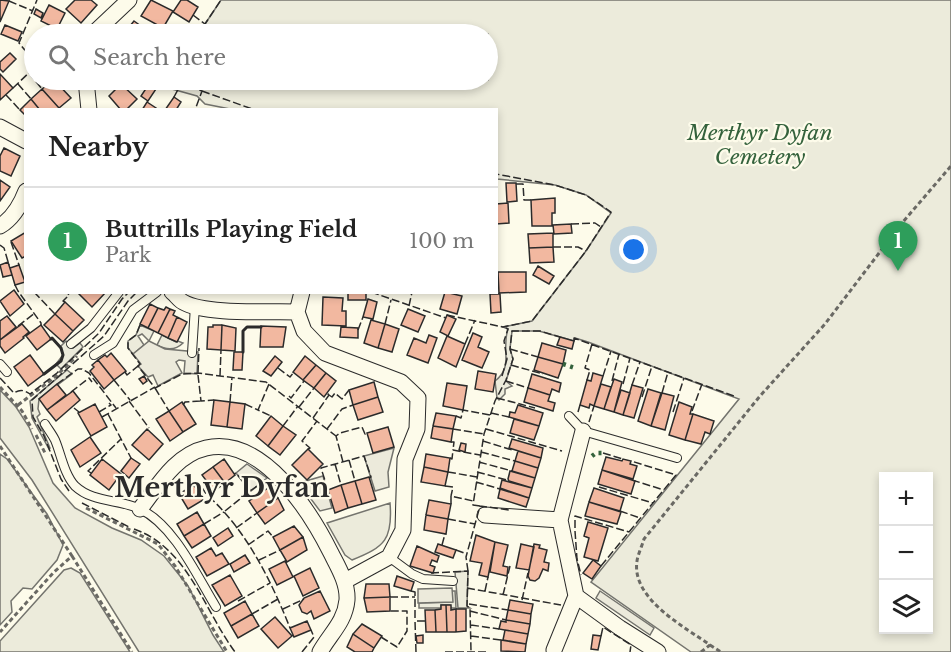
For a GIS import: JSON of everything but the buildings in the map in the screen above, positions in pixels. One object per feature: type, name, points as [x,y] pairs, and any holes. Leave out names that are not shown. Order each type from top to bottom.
[{"type":"street","points":[[104,24],[129,0]]},
{"type":"street","points":[[87,90],[89,108]]},
{"type":"street","points":[[0,127],[24,140]]},
{"type":"street","points":[[0,226],[6,222],[24,196]]},
{"type":"street","points":[[174,294],[183,302],[215,309],[297,312]]},
{"type":"street","points":[[302,294],[297,312],[303,331],[325,353],[401,382],[418,398],[417,429],[405,459],[403,530],[389,557],[345,581]]},
{"type":"street","points":[[554,650],[576,596],[560,520],[583,431]]},
{"type":"street","points":[[140,509],[177,462],[206,448],[232,448],[255,458],[280,478],[316,522],[345,581],[347,600],[338,628],[320,652]]},
{"type":"street","points":[[485,516],[560,520]]},
{"type":"street","points":[[576,596],[658,652]]},
{"type":"lane","points":[[70,344],[91,328],[117,294]]},
{"type":"lane","points":[[94,355],[113,343],[133,310],[154,294]]},
{"type":"lane","points":[[192,353],[195,306]]},
{"type":"lane","points":[[0,364],[7,372]]},
{"type":"lane","points":[[569,416],[583,431],[677,458]]},
{"type":"lane","points":[[45,424],[55,440],[63,465],[74,485],[90,496],[140,509],[154,519],[172,537],[216,607]]},
{"type":"lane","points":[[389,557],[423,579],[453,581]]},
{"type":"path","points":[[721,652],[653,604],[639,582],[636,562],[644,539],[760,396],[825,324],[902,223],[951,166]]},
{"type":"path","points":[[18,405],[55,377],[75,358]]},
{"type":"path","points":[[0,387],[18,405],[48,459]]},
{"type":"path","points":[[1,448],[132,652]]},
{"type":"path","points":[[80,502],[89,510],[158,544],[175,566],[227,652]]},
{"type":"path","points":[[0,632],[54,572],[72,556]]},
{"type":"path","points":[[701,652],[710,645]]},
{"type":"green space","name":"Merthyr Dyfan Cemetery","points":[[221,0],[951,0],[951,652],[691,652],[591,582],[739,399],[588,342],[575,338],[574,341],[539,331],[512,331],[510,349],[513,359],[506,381],[512,386],[505,389],[505,394],[499,400],[497,398],[495,381],[501,376],[506,364],[508,329],[503,327],[532,321],[586,251],[611,213],[586,195],[555,185],[498,179],[498,108],[225,108],[205,104],[197,96],[176,90],[498,90],[498,24],[205,24]]},
{"type":"green space","points":[[140,325],[154,331],[149,341],[142,334],[138,336],[144,345],[133,354],[128,348],[128,341],[136,335]]},
{"type":"green space","points":[[162,335],[183,343],[174,348],[160,347],[157,345]]},
{"type":"green space","points":[[66,341],[73,348],[80,343],[83,347],[61,369],[56,364],[63,355],[60,347]]},
{"type":"green space","points":[[67,370],[72,374],[39,399],[40,414],[37,417],[49,449],[32,418],[30,401]]},
{"type":"green space","points":[[0,390],[16,407],[29,427],[53,483],[75,508],[112,528],[141,540],[164,556],[188,586],[224,652],[139,652],[32,480],[0,438]]},
{"type":"green space","points":[[0,454],[7,459],[47,514],[63,545],[57,560],[32,589],[23,588],[11,601],[12,612],[0,625]]},
{"type":"green space","points":[[390,503],[388,533],[379,546],[352,560],[345,555],[327,523]]},
{"type":"green space","points":[[71,568],[80,573],[130,652],[0,652],[0,641],[64,570]]},
{"type":"green space","points":[[468,571],[467,606],[470,608],[458,608],[455,572]]},
{"type":"green space","points":[[452,591],[455,591],[456,608],[441,605],[441,608],[419,608],[419,603],[452,602]]},
{"type":"shaded area","points":[[149,341],[165,349],[198,352],[197,374],[184,373],[185,361],[179,360],[176,362],[182,373],[158,386],[153,375],[148,377],[138,366],[141,364],[133,354]]},
{"type":"shaded area","points":[[394,448],[388,472],[389,487],[375,491],[364,456]]},
{"type":"shaded area","points":[[247,464],[267,478],[251,491],[236,473]]},
{"type":"shaded area","points":[[323,476],[332,508],[320,511],[299,483]]},
{"type":"shaded area","points":[[452,588],[453,602],[418,603],[418,589]]},
{"type":"shaded area","points":[[600,591],[654,628],[650,635],[596,598]]},
{"type":"hedge","points":[[563,364],[575,368]]},
{"type":"hedge","points":[[592,456],[596,453],[603,453]]},
{"type":"fence","points":[[27,24],[37,0]]},
{"type":"fence","points":[[205,24],[221,0]]},
{"type":"fence","points":[[9,1],[33,11]]},
{"type":"fence","points":[[193,15],[205,24]]},
{"type":"fence","points":[[24,31],[19,43],[24,49]]},
{"type":"fence","points":[[13,88],[24,78]]},
{"type":"fence","points":[[18,84],[31,99]]},
{"type":"fence","points":[[174,97],[178,90]]},
{"type":"fence","points":[[196,108],[202,91],[199,90]]},
{"type":"fence","points":[[202,91],[249,108]]},
{"type":"fence","points":[[6,95],[20,110]]},
{"type":"fence","points":[[447,315],[503,327],[532,321],[586,251],[611,212],[586,195],[555,185],[498,174]]},
{"type":"fence","points":[[516,184],[523,184],[524,200],[531,200]]},
{"type":"fence","points":[[571,224],[595,223],[601,227]]},
{"type":"fence","points":[[11,242],[19,265]]},
{"type":"fence","points":[[0,245],[4,248],[9,265]]},
{"type":"fence","points":[[553,247],[578,247],[586,251]]},
{"type":"fence","points":[[15,285],[41,325]]},
{"type":"fence","points":[[36,294],[55,314]]},
{"type":"fence","points":[[65,302],[63,301],[68,294]]},
{"type":"fence","points":[[0,378],[14,393],[22,390],[30,394],[57,373],[99,333],[127,294]]},
{"type":"fence","points":[[69,491],[61,479],[44,436],[33,417],[32,400],[104,336],[135,294]]},
{"type":"fence","points":[[377,294],[446,318]]},
{"type":"fence","points":[[409,306],[412,294]]},
{"type":"fence","points":[[385,324],[391,300]]},
{"type":"fence","points":[[18,326],[35,313]]},
{"type":"fence","points":[[358,330],[363,317]]},
{"type":"fence","points":[[465,344],[475,320]]},
{"type":"fence","points":[[140,325],[136,335],[128,341],[128,348],[155,388],[182,374],[198,373],[266,382],[336,436]]},
{"type":"fence","points":[[502,376],[507,359],[504,341],[508,329],[506,328]]},
{"type":"fence","points":[[480,506],[473,505],[484,434],[513,359],[510,349],[512,331],[540,331],[560,337]]},
{"type":"fence","points":[[574,341],[574,338],[734,396]]},
{"type":"fence","points":[[587,380],[590,370],[585,368],[592,344]]},
{"type":"fence","points":[[198,373],[199,348]]},
{"type":"fence","points":[[510,349],[538,357]]},
{"type":"fence","points":[[220,376],[221,350]]},
{"type":"fence","points":[[603,376],[611,351]]},
{"type":"fence","points":[[612,381],[619,354]]},
{"type":"fence","points":[[623,384],[630,358]]},
{"type":"fence","points":[[632,385],[640,362]]},
{"type":"fence","points":[[511,365],[543,374]]},
{"type":"fence","points":[[125,372],[127,375],[138,366]]},
{"type":"fence","points":[[642,397],[652,366]]},
{"type":"fence","points":[[278,368],[290,377],[294,372]]},
{"type":"fence","points":[[57,384],[78,369],[82,369],[89,373],[116,408]]},
{"type":"fence","points":[[662,393],[668,372]]},
{"type":"fence","points":[[198,375],[201,401],[214,400]]},
{"type":"fence","points":[[230,402],[232,377]]},
{"type":"fence","points":[[71,392],[89,378],[92,382]]},
{"type":"fence","points":[[673,412],[684,378]]},
{"type":"fence","points":[[114,380],[130,400]]},
{"type":"fence","points":[[289,396],[291,398],[304,381]]},
{"type":"fence","points":[[506,381],[528,388]]},
{"type":"fence","points":[[269,384],[258,410],[271,416]]},
{"type":"fence","points":[[692,411],[702,384]]},
{"type":"fence","points":[[102,417],[155,387]]},
{"type":"fence","points":[[155,388],[169,411]]},
{"type":"fence","points":[[299,407],[314,388]]},
{"type":"fence","points":[[329,395],[332,397],[335,393],[342,399],[349,390]]},
{"type":"fence","points":[[313,418],[329,395],[327,393]]},
{"type":"fence","points":[[497,398],[535,408]]},
{"type":"fence","points":[[129,401],[149,428]]},
{"type":"fence","points":[[183,405],[185,402],[201,401]]},
{"type":"fence","points":[[99,412],[111,405],[109,403]]},
{"type":"fence","points":[[245,404],[258,410]]},
{"type":"fence","points":[[327,429],[342,409],[353,405]]},
{"type":"fence","points":[[578,412],[580,405]]},
{"type":"fence","points":[[283,426],[298,406]]},
{"type":"fence","points":[[589,422],[594,406]]},
{"type":"fence","points":[[74,408],[79,412]]},
{"type":"fence","points":[[456,416],[461,418],[463,410],[490,415]]},
{"type":"fence","points":[[491,413],[509,417]]},
{"type":"fence","points":[[108,414],[131,458]]},
{"type":"fence","points":[[308,449],[310,448],[302,441],[317,421]]},
{"type":"fence","points":[[343,462],[336,436],[362,427],[365,434],[367,433]]},
{"type":"fence","points":[[453,429],[484,434]]},
{"type":"fence","points":[[486,429],[562,451]]},
{"type":"fence","points":[[91,473],[88,471],[121,439]]},
{"type":"fence","points":[[483,441],[512,450]]},
{"type":"fence","points":[[451,442],[454,442],[453,450]]},
{"type":"fence","points":[[450,458],[452,459],[453,450],[480,455]]},
{"type":"fence","points":[[481,452],[515,461]]},
{"type":"fence","points":[[603,453],[623,459]]},
{"type":"fence","points":[[328,490],[321,468],[364,456],[371,477],[369,478]]},
{"type":"fence","points":[[349,460],[355,481]]},
{"type":"fence","points":[[601,566],[676,475],[631,461]]},
{"type":"fence","points":[[479,462],[512,471]]},
{"type":"fence","points":[[335,464],[341,485]]},
{"type":"fence","points":[[448,472],[477,477]]},
{"type":"fence","points":[[477,472],[507,480]]},
{"type":"fence","points":[[225,511],[250,491],[236,473],[234,474]]},
{"type":"fence","points":[[250,491],[266,480]]},
{"type":"fence","points":[[632,480],[664,490]]},
{"type":"fence","points":[[194,485],[198,482],[207,495]]},
{"type":"fence","points":[[476,482],[500,489]]},
{"type":"fence","points":[[445,486],[453,487],[451,496]]},
{"type":"fence","points":[[599,487],[653,503]]},
{"type":"fence","points":[[214,490],[207,495],[221,508],[256,556],[290,628]]},
{"type":"fence","points":[[451,504],[451,496],[473,501]]},
{"type":"fence","points":[[82,503],[129,527]]},
{"type":"fence","points":[[468,571],[466,557],[480,506],[509,510]]},
{"type":"fence","points":[[620,511],[640,518]]},
{"type":"fence","points":[[204,524],[224,512]]},
{"type":"fence","points":[[236,528],[257,513]]},
{"type":"fence","points":[[575,528],[575,516],[629,532]]},
{"type":"fence","points":[[448,519],[475,524]]},
{"type":"fence","points":[[134,529],[153,538],[182,565],[235,652]]},
{"type":"fence","points":[[248,545],[268,531],[273,537]]},
{"type":"fence","points":[[575,531],[577,559],[581,575]]},
{"type":"fence","points":[[442,545],[445,534]]},
{"type":"fence","points":[[259,560],[280,550]]},
{"type":"fence","points":[[456,550],[467,554]]},
{"type":"fence","points":[[503,595],[510,566]]},
{"type":"fence","points":[[431,573],[468,571],[467,606],[470,608],[471,651]]},
{"type":"fence","points":[[522,600],[528,573]]},
{"type":"fence","points":[[485,591],[488,577]]},
{"type":"fence","points":[[238,601],[270,583]]},
{"type":"fence","points":[[467,588],[561,605]]},
{"type":"fence","points":[[411,591],[415,592],[415,621]]},
{"type":"fence","points":[[390,597],[415,597]]},
{"type":"fence","points":[[252,614],[278,599]]},
{"type":"fence","points":[[283,609],[304,599]]},
{"type":"fence","points":[[469,604],[508,610]]},
{"type":"fence","points":[[381,637],[397,647],[407,631],[407,611],[390,611]]},
{"type":"fence","points":[[470,611],[506,620]]},
{"type":"fence","points":[[416,652],[415,621],[425,621]]},
{"type":"fence","points":[[471,625],[499,629]]},
{"type":"fence","points":[[601,636],[603,627],[631,645],[630,652]]},
{"type":"fence","points":[[302,652],[314,637],[311,630]]},
{"type":"fence","points":[[471,636],[501,640]]},
{"type":"fence","points":[[445,652],[486,652]]},
{"type":"wall","points":[[243,352],[243,331],[247,327],[261,327]]},
{"type":"wall","points":[[44,374],[61,361],[63,355],[61,348],[51,339]]},
{"type":"place","name":"Buttrills Playing Field","points":[[898,271]]},
{"type":"district","name":"Merthyr Dyfan","points":[[222,487]]}]
